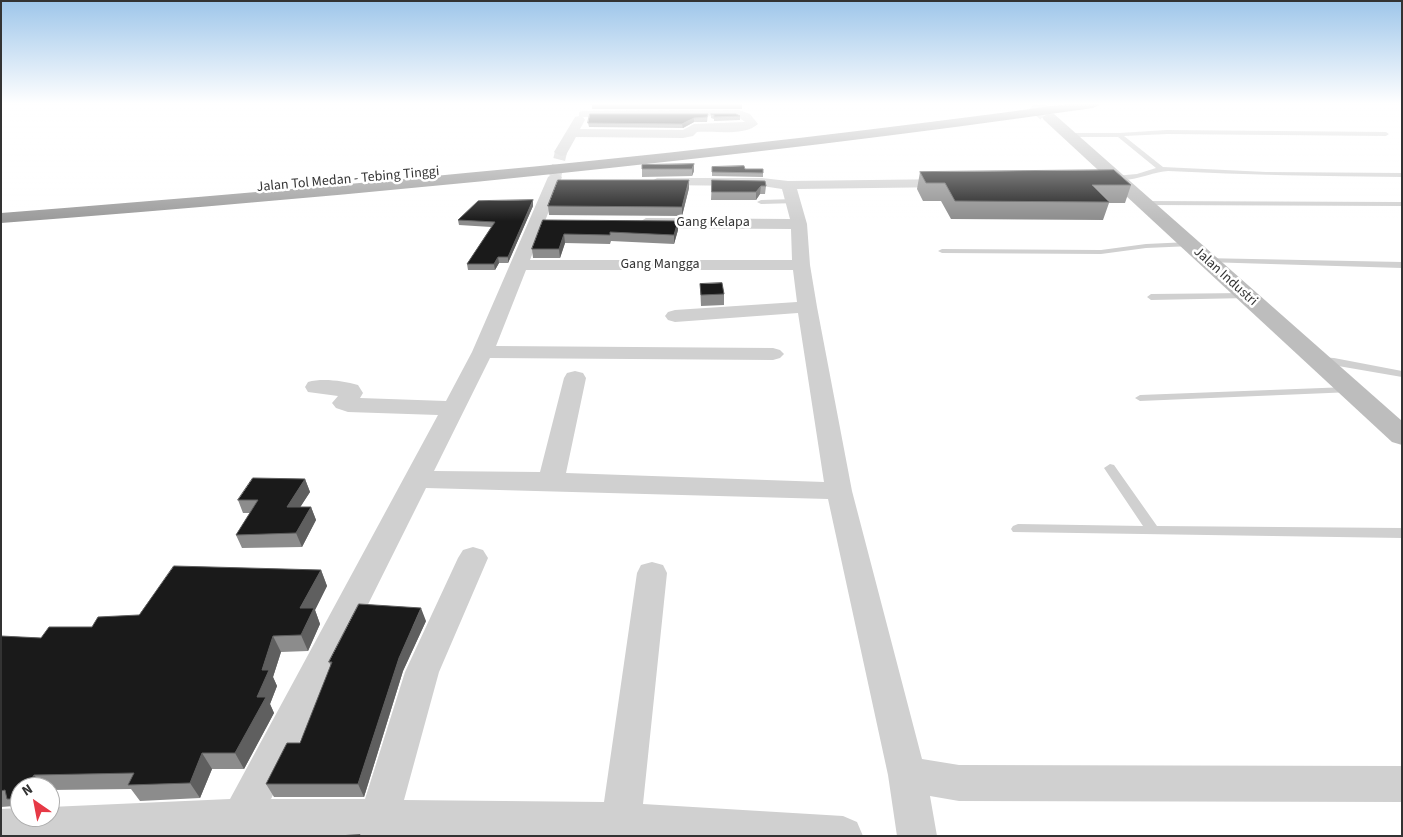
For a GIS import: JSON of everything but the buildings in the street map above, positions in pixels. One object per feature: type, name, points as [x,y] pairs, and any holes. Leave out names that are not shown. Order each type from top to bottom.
[{"type":"highway","name":"Jalan Tol Medan - Tebing Tinggi","points":[[1,206],[560,162],[729,143]]},
{"type":"highway","points":[[1,218],[249,199],[605,164],[784,143]]},
{"type":"street","points":[[241,818],[483,352],[519,265],[546,222],[567,143]]},
{"type":"street","name":"Jalan Industri","points":[[1077,143],[1113,180],[1146,203],[1205,260],[1348,390],[1402,436]]},
{"type":"street","points":[[641,182],[762,182],[788,184],[965,183]]},
{"type":"street","points":[[788,184],[794,201],[798,224],[807,308],[839,491],[907,775],[917,836]]},
{"type":"street","name":"Gang Kelapa","points":[[634,223],[798,224]]},
{"type":"street","name":"Gang Mangga","points":[[519,265],[801,265]]},
{"type":"street","points":[[675,316],[807,308]]},
{"type":"street","points":[[483,352],[774,354]]},
{"type":"street","points":[[551,481],[575,378]]},
{"type":"street","points":[[316,387],[350,390],[352,393],[344,403],[348,405],[454,408]]},
{"type":"street","points":[[418,479],[551,481],[839,491]]},
{"type":"street","points":[[379,819],[422,672],[473,558]]},
{"type":"street","points":[[621,822],[652,573]]},
{"type":"street","points":[[907,775],[959,782],[1402,784]]},
{"type":"street","points":[[1,829],[241,818],[379,819],[621,822],[843,836]]},
{"type":"lane","points":[[1129,143],[1161,169]]},
{"type":"lane","points":[[1113,180],[1161,169],[1266,174],[1402,174]]},
{"type":"lane","points":[[761,202],[794,201]]},
{"type":"lane","points":[[1146,203],[1402,204]]},
{"type":"lane","points":[[942,251],[1101,252],[1146,246],[1189,244]]},
{"type":"lane","points":[[1205,260],[1402,265]]},
{"type":"lane","points":[[1151,297],[1245,296]]},
{"type":"lane","points":[[1317,360],[1334,361],[1402,374]]},
{"type":"lane","points":[[1140,398],[1348,390]]},
{"type":"lane","points":[[1110,468],[1153,530]]},
{"type":"lane","points":[[1018,529],[1402,533]]},
{"type":"tunnel","points":[[555,177],[561,152]]}]
